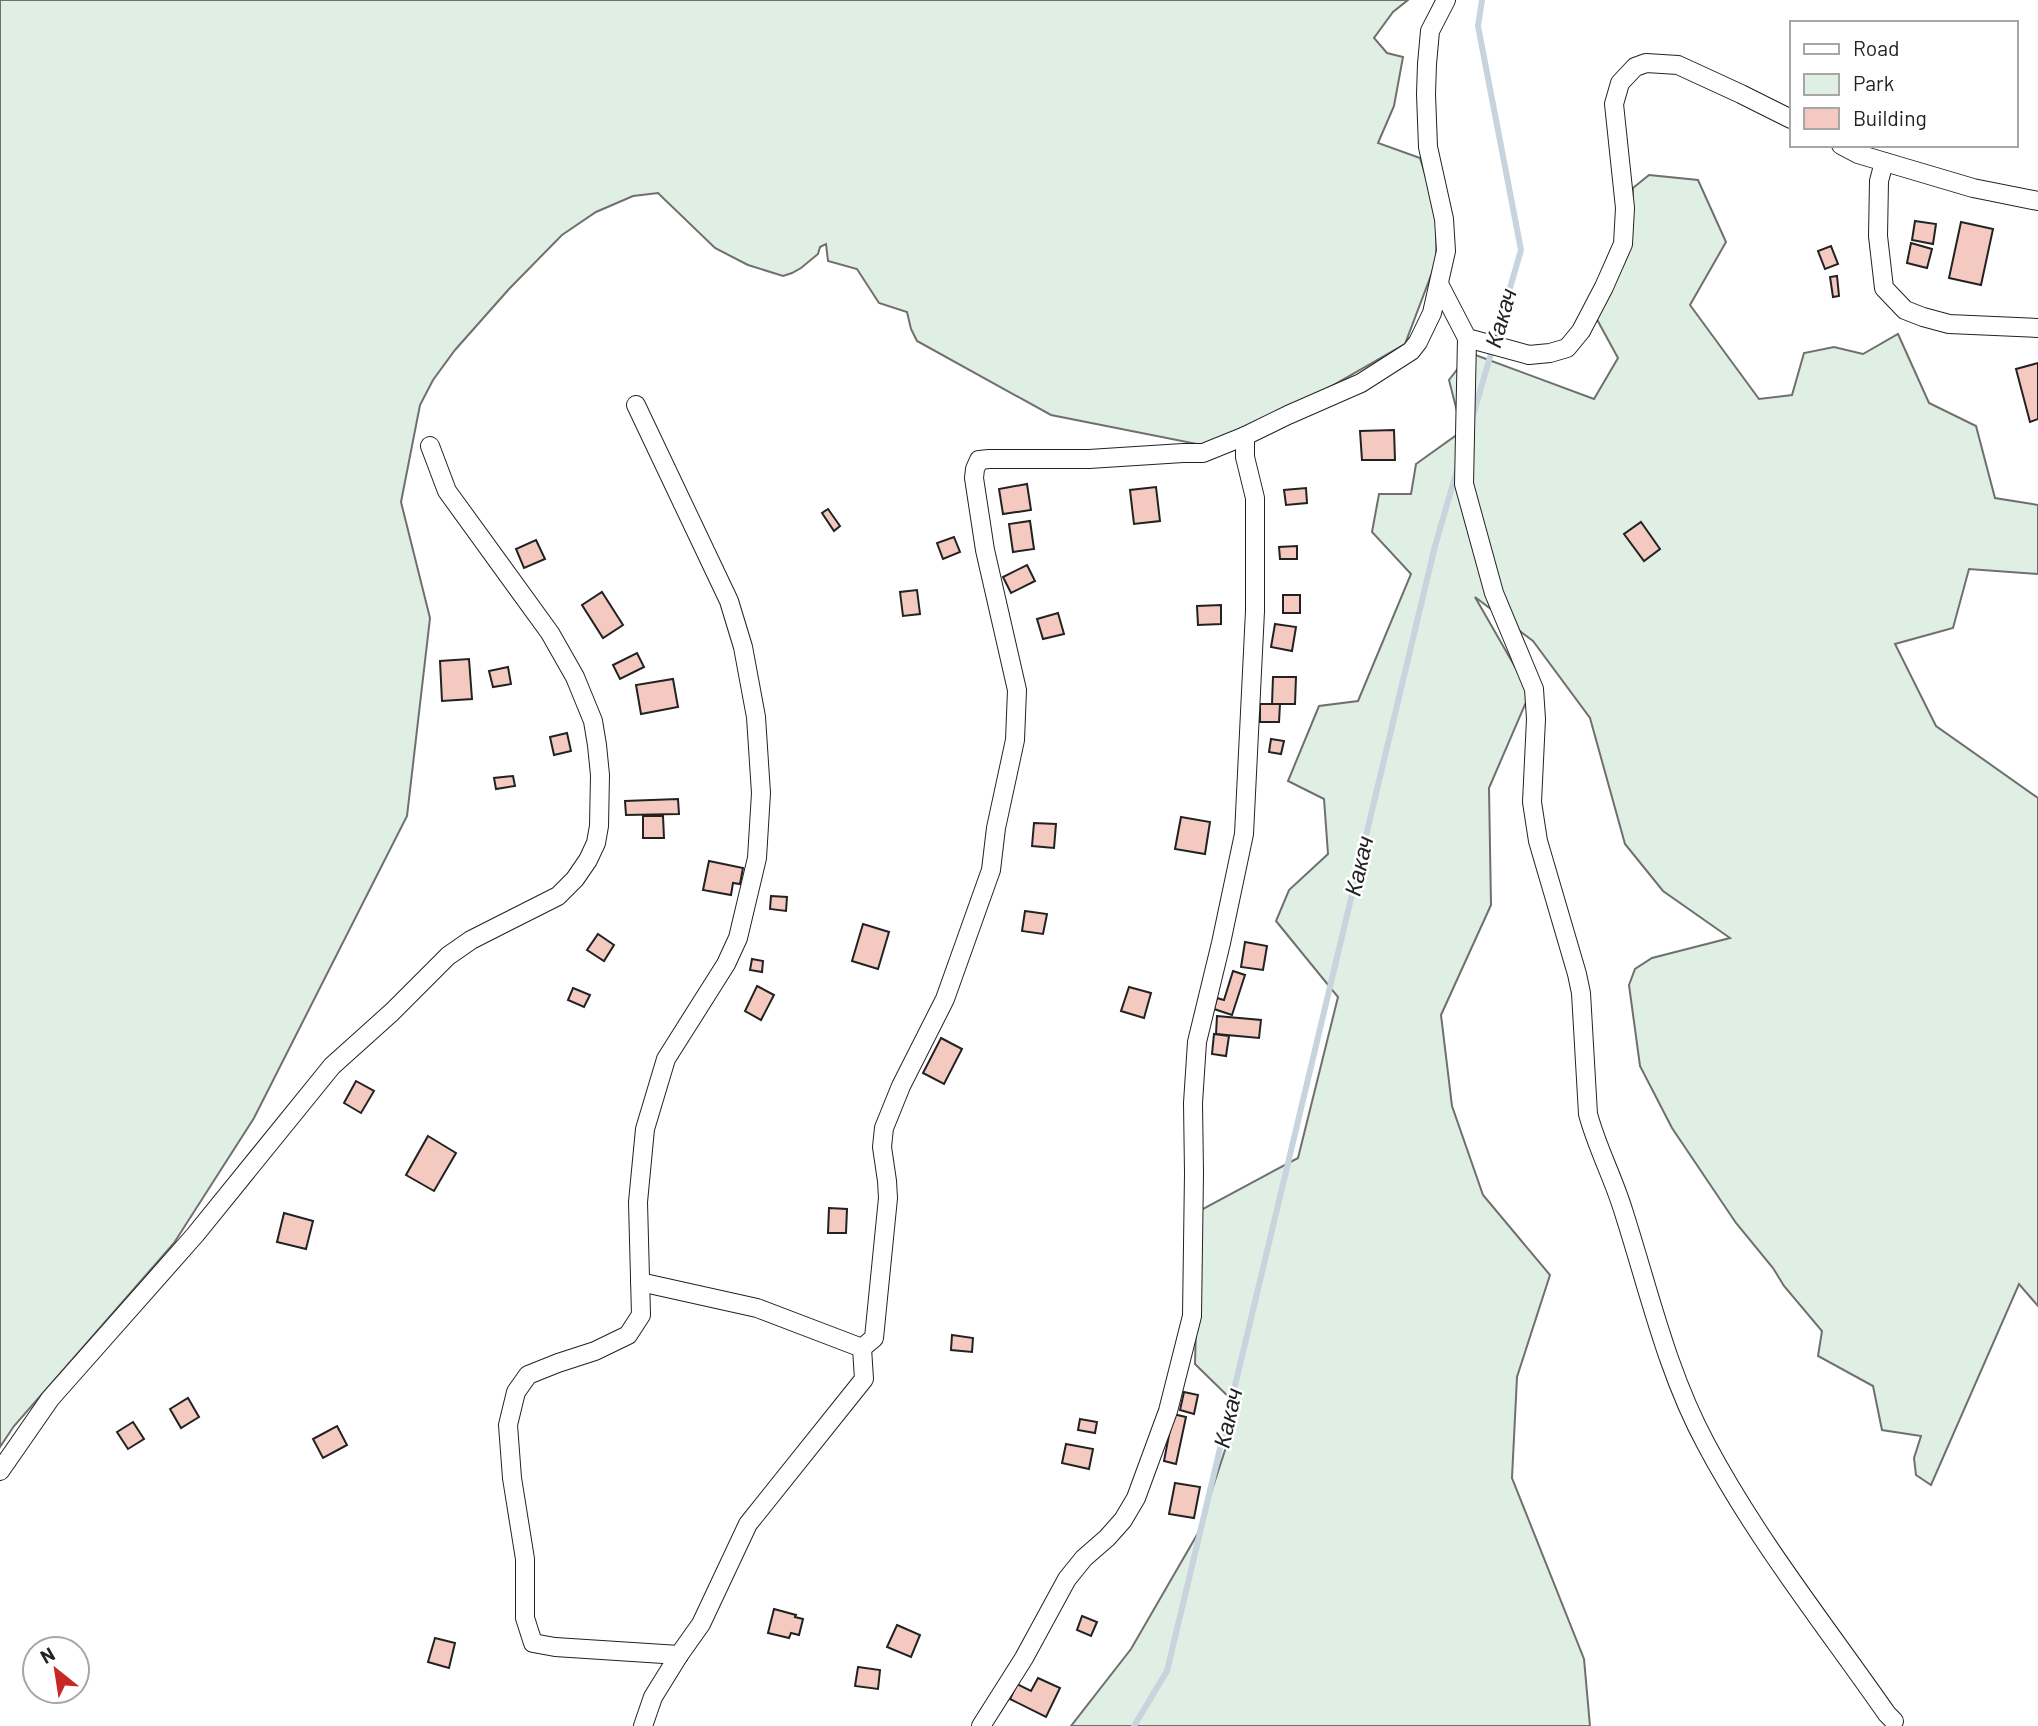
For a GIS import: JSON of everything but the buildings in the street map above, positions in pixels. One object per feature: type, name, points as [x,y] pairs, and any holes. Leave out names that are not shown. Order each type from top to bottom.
[{"type":"street","points":[[862,1349],[874,1338],[877,1320],[888,1198],[882,1147],[884,1128],[901,1086],[945,999],[991,870],[996,828],[1015,740],[1017,690],[985,551],[975,469],[979,460],[989,459],[1089,459],[1203,453],[1361,383],[1411,351],[1432,313],[1446,251],[1444,219],[1428,147],[1427,64],[1430,32],[1446,0]]},
{"type":"street","points":[[1474,340],[1530,355],[1567,348],[1581,331],[1623,243],[1625,208],[1614,104],[1620,83],[1636,67],[1656,62],[1678,65],[1790,119]]},
{"type":"street","points":[[1845,147],[1858,154],[1973,188],[2038,201]]},
{"type":"street","points":[[1884,162],[1880,181],[1878,236],[1884,288],[1905,310],[1949,324],[2038,328]]},
{"type":"street","points":[[1439,284],[1474,340],[1465,439],[1464,484],[1494,593],[1534,689],[1536,719],[1532,802],[1538,841],[1581,993],[1588,1114],[1593,1132],[1616,1188],[1655,1317],[1680,1386],[1704,1441],[1731,1489],[1791,1580],[1894,1721]]},
{"type":"street","points":[[636,405],[729,601],[743,647],[756,718],[761,793],[757,858],[738,938],[726,964],[666,1059],[645,1129],[638,1202],[641,1314],[628,1335],[596,1351],[528,1376],[516,1392],[508,1425],[512,1478],[525,1559],[524,1618],[533,1643],[555,1647],[679,1655]]},
{"type":"street","points":[[982,1726],[1067,1580],[1084,1558],[1123,1520],[1136,1497],[1168,1411],[1192,1316],[1193,1103],[1197,1042],[1244,835],[1255,611],[1255,498],[1245,457],[1245,436]]},
{"type":"street","points":[[0,1471],[50,1399],[195,1235],[332,1066],[392,1012],[448,956],[471,940],[558,896],[575,879],[596,843],[600,788],[593,721],[550,633],[447,491],[430,446]]},
{"type":"street","points":[[640,1282],[757,1308],[862,1349]]},
{"type":"street","points":[[643,1726],[653,1697],[701,1624],[748,1524],[864,1379],[862,1349]]},
{"type":"green space","points":[[0,0],[1408,0],[1393,12],[1374,38],[1387,53],[1403,57],[1394,106],[1378,143],[1420,158],[1437,212],[1436,262],[1405,344],[1222,449],[1051,415],[917,341],[907,312],[879,303],[857,269],[828,261],[826,244],[801,268],[783,276],[748,265],[715,248],[658,193],[633,196],[596,212],[562,235],[455,350],[433,380],[420,405],[401,502],[430,618],[407,816],[254,1118],[174,1243],[14,1426],[0,1447]]},
{"type":"green space","points":[[1649,175],[1698,180],[1726,242],[1690,305],[1759,399],[1792,395],[1804,353],[1834,347],[1863,354],[1898,334],[1929,403],[1976,426],[1995,498],[2038,505],[2038,574],[1969,569],[1953,628],[1895,644],[1936,726],[2038,798],[2038,1306],[2019,1284],[1931,1485],[1916,1475],[1914,1458],[1921,1436],[1882,1430],[1873,1386],[1818,1356],[1822,1331],[1736,1223],[1672,1128],[1640,1066],[1629,985],[1635,969],[1652,958],[1730,938],[1663,891],[1625,844],[1590,718],[1533,641],[1475,597],[1530,693],[1489,788],[1491,905],[1441,1015],[1452,1106],[1483,1195],[1550,1275],[1517,1377],[1512,1478],[1584,1659],[1590,1726],[1071,1726],[1131,1649],[1198,1533],[1239,1407],[1195,1364],[1199,1211],[1298,1158],[1338,997],[1276,921],[1289,890],[1328,854],[1324,799],[1288,781],[1319,706],[1358,701],[1411,574],[1372,532],[1379,494],[1411,494],[1416,464],[1462,431],[1449,380],[1470,353],[1594,399],[1618,358],[1594,314],[1631,244],[1633,188]]},
{"type":"waterway","name":"Какач","points":[[1472,419],[1521,250],[1478,26],[1482,0]]},
{"type":"waterway","name":"Какач","points":[[1134,1726],[1167,1671],[1435,546],[1457,470]]}]
